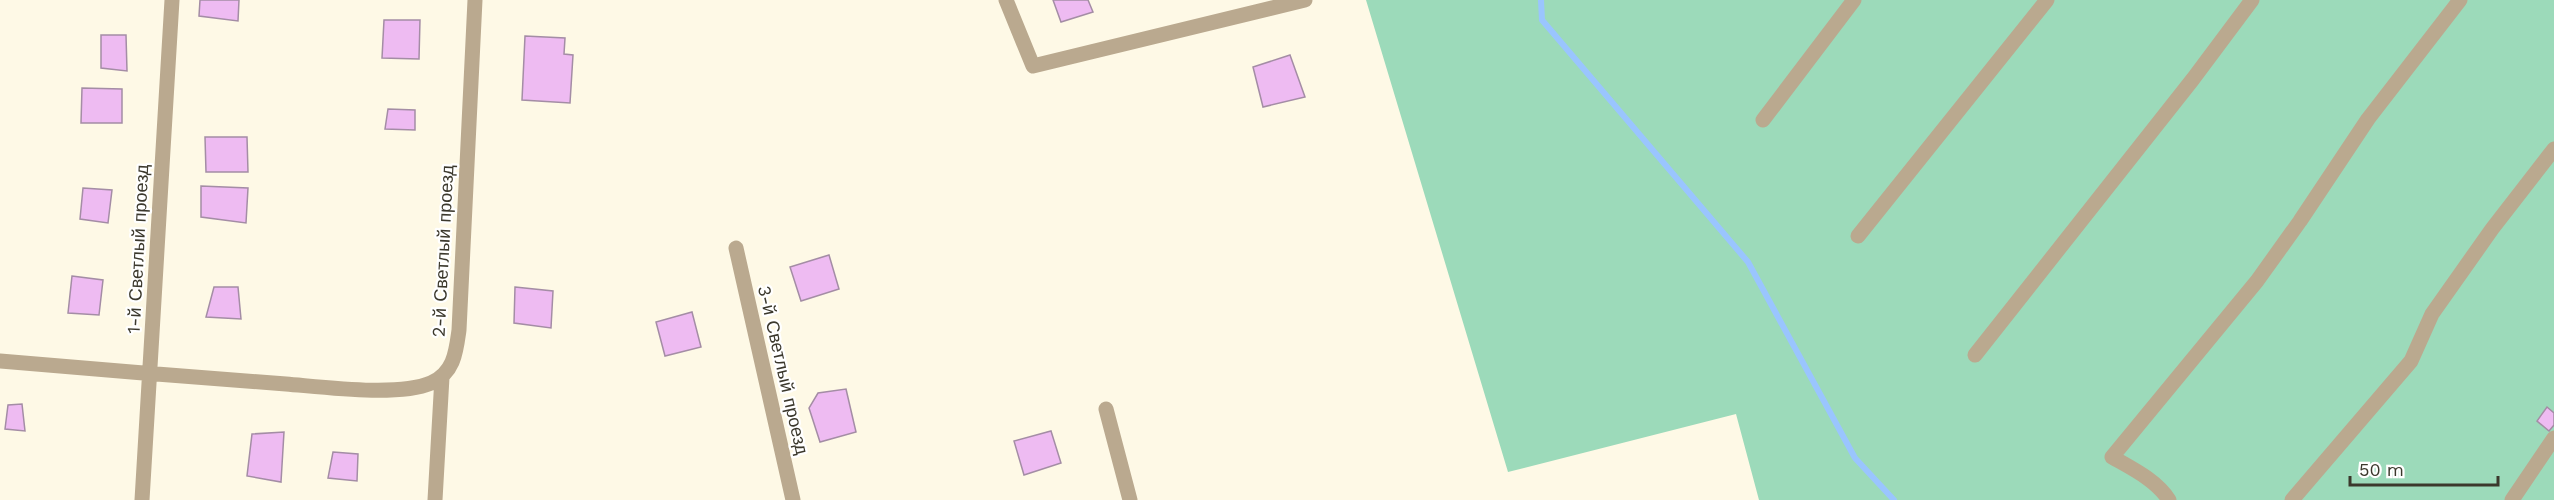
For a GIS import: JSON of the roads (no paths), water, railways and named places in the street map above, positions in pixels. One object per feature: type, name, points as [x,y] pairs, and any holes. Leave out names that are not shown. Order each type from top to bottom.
[{"type":"street","name":"1-й Светлый проезд","points":[[142,500],[172,0]]},
{"type":"street","name":"2-й Светлый проезд","points":[[435,500],[442,377],[451,367],[459,330],[475,0]]},
{"type":"street","points":[[1006,0],[1033,66],[1305,0]]},
{"type":"street","points":[[1763,120],[1854,0]]},
{"type":"street","points":[[1858,236],[2047,0]]},
{"type":"street","points":[[1975,355],[2193,79],[2252,0]]},
{"type":"street","points":[[2169,500],[2163,490],[2112,457],[2257,281],[2368,119],[2460,0]]},
{"type":"street","points":[[2292,500],[2411,361],[2432,314],[2492,229],[2554,148]]},
{"type":"street","name":"3-й Светлый проезд","points":[[736,248],[793,500]]},
{"type":"street","points":[[0,361],[325,387],[380,389],[410,388],[432,383],[442,377]]},
{"type":"street","points":[[1106,410],[1130,500]]},
{"type":"street","points":[[2512,500],[2554,438]]},
{"type":"waterway","points":[[1541,0],[1542,20],[1748,262],[1855,458],[1894,500]]}]
